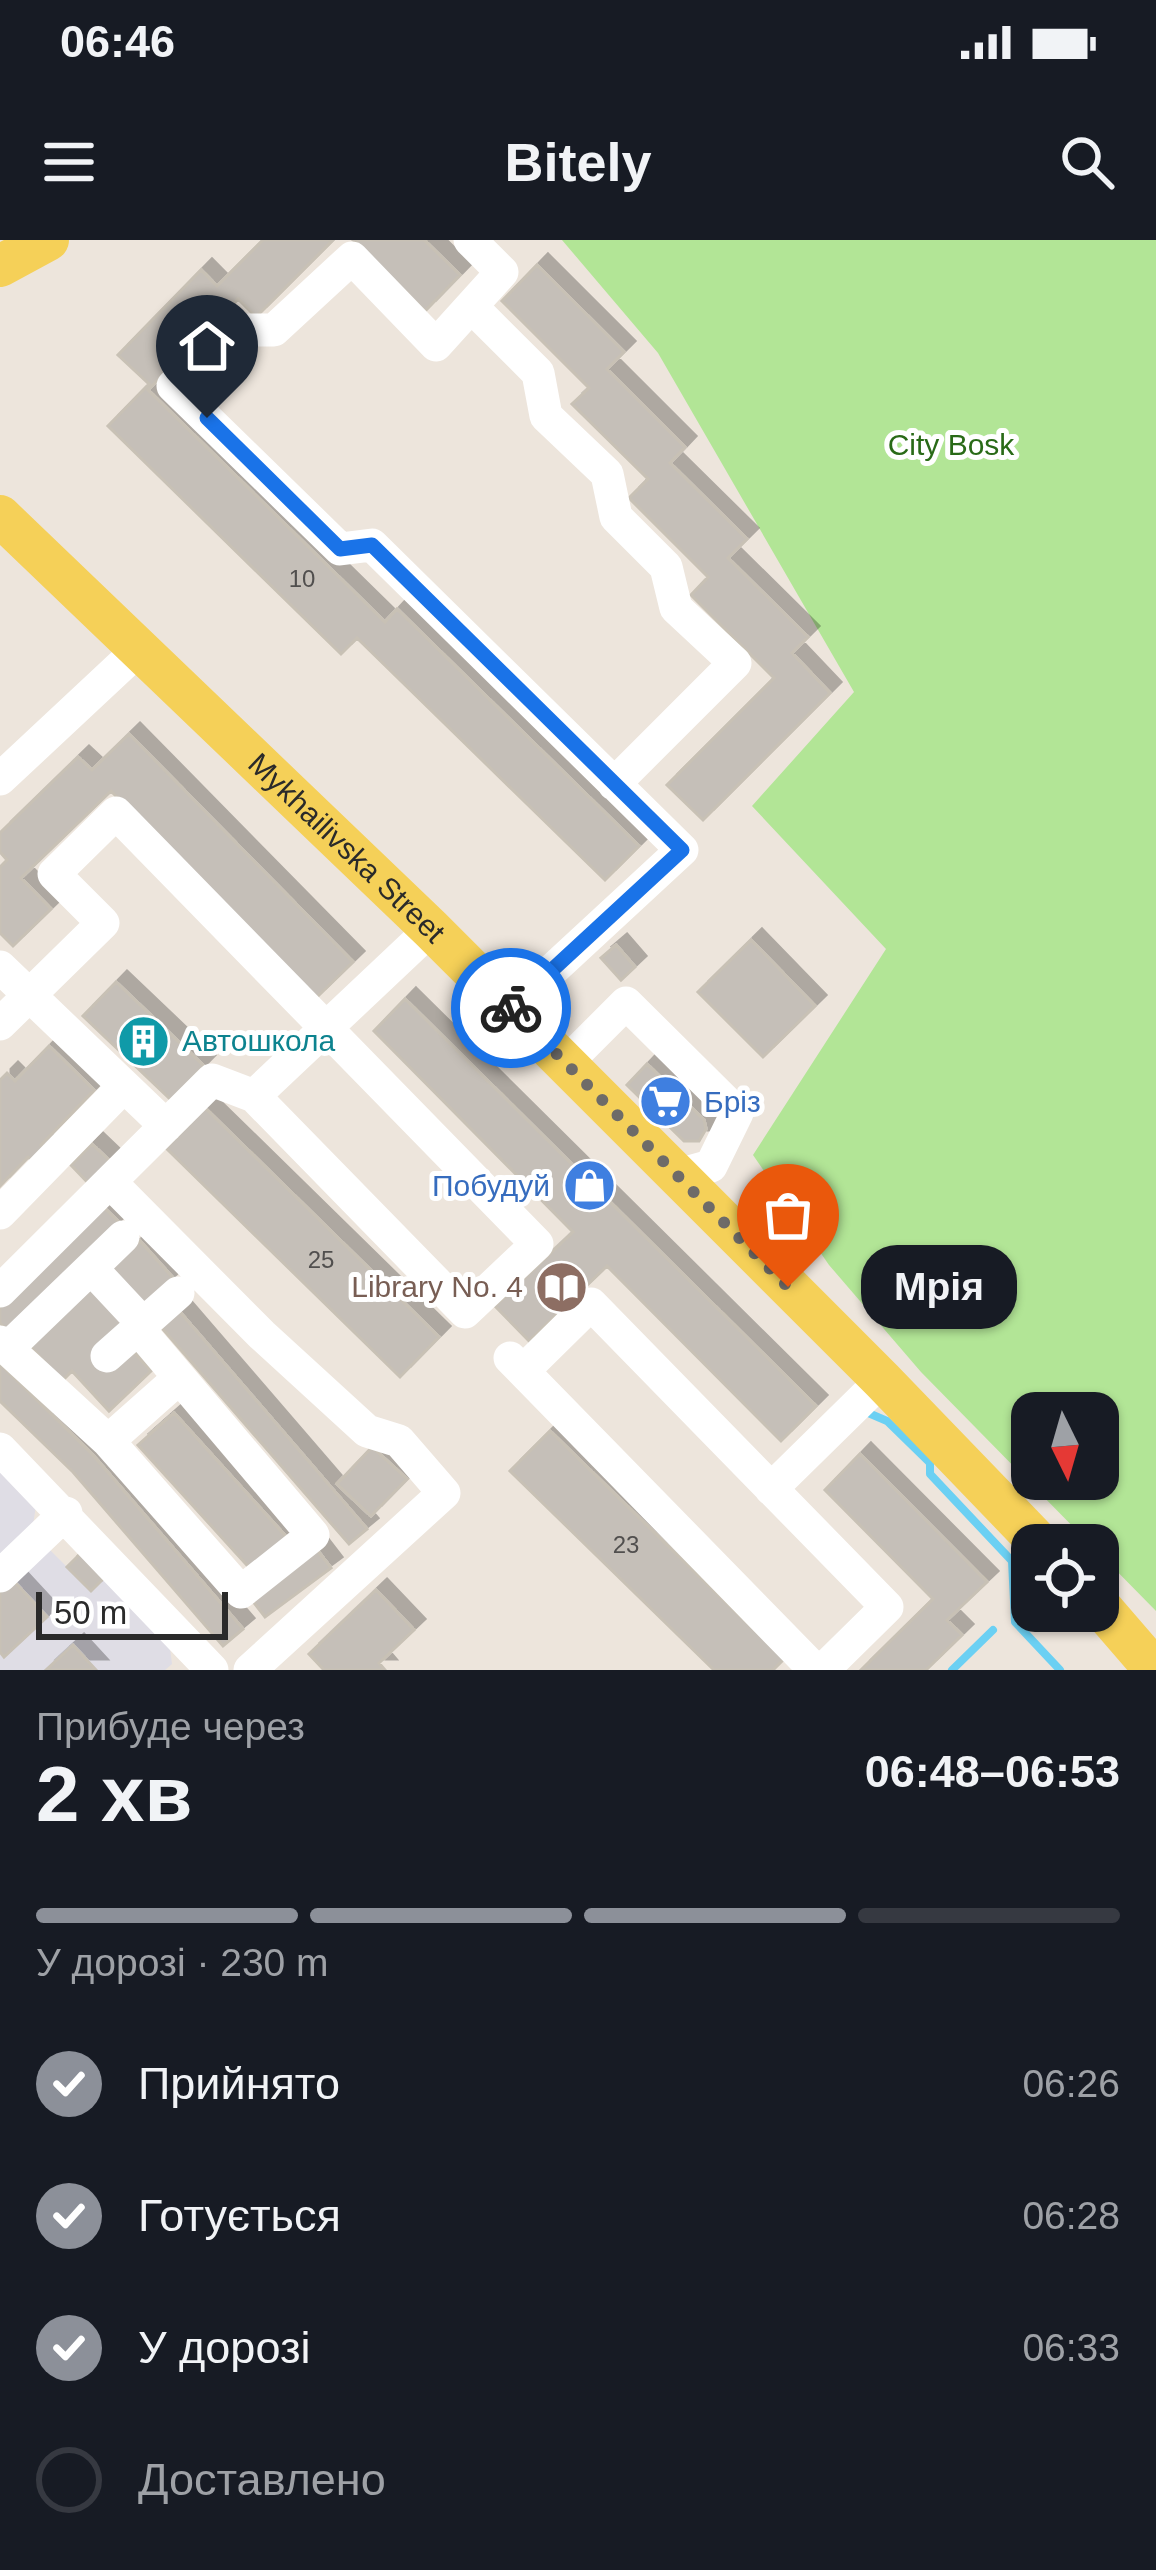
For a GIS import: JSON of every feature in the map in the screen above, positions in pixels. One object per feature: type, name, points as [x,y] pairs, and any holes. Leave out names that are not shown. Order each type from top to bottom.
[{"type":"main road","points":[[0,266],[48,240]]},
{"type":"main road","name":"Mykhailivska Street","points":[[0,515],[431,929],[1021,1524]]},
{"type":"main road","points":[[1119,1628],[1155,1670]]},
{"type":"street","points":[[470,240],[502,272],[436,345],[352,258],[274,330],[230,330],[173,386],[340,549],[372,545],[682,850],[509,1010]]},
{"type":"street","points":[[473,308],[538,373],[546,416],[607,474],[616,518],[666,567],[676,608],[735,663],[614,784]]},
{"type":"street","points":[[0,779],[137,651]]},
{"type":"street","points":[[0,1024],[103,923],[54,874],[116,813],[537,1244],[465,1312],[254,1096],[212,1080],[0,1291]]},
{"type":"street","points":[[254,1096],[431,929]]},
{"type":"street","points":[[0,967],[166,1126]]},
{"type":"street","points":[[564,1065],[626,1003],[737,1113],[711,1166],[675,1176]]},
{"type":"street","points":[[0,1213],[124,1086]]},
{"type":"street","points":[[110,1182],[262,1335],[367,1431],[399,1441],[444,1493],[250,1670]]},
{"type":"street","points":[[91,1268],[134,1314],[179,1378],[313,1535],[241,1592],[108,1441],[3,1346],[123,1237]]},
{"type":"street","points":[[107,1356],[178,1293]]},
{"type":"street","points":[[592,1304],[771,1489],[887,1607],[819,1670],[517,1364],[592,1304]]},
{"type":"street","points":[[108,1441],[179,1378]]},
{"type":"street","points":[[771,1489],[882,1380]]},
{"type":"street","points":[[0,1449],[66,1513],[198,1666]]},
{"type":"street","points":[[0,1576],[66,1513]]},
{"type":"shaded area","points":[[0,1469],[36,1505],[32,1532],[66,1566],[82,1552],[169,1640],[172,1664],[165,1670],[0,1670]]},
{"type":"green space","name":"City Bosk","points":[[562,240],[1156,240],[1156,1611],[1119,1573],[1119,1524],[1070,1524],[1047,1500],[1119,1500],[1119,1392],[1011,1392],[1011,1464],[921,1372],[829,1265],[753,1155],[886,949],[752,806],[854,692],[658,353]]},
{"type":"building","points":[[263,240],[333,240],[256,317],[238,299],[148,390],[385,622],[397,609],[639,846],[605,880],[357,638],[341,654],[108,426],[149,384],[118,355],[201,270],[217,286]]},
{"type":"building","points":[[353,240],[424,240],[460,275],[425,311]]},
{"type":"building","points":[[537,265],[624,352],[607,369],[685,447],[670,463],[747,539],[728,558],[808,637],[792,653],[830,693],[703,820],[667,785],[774,678],[691,595],[708,577],[629,498],[648,479],[572,404],[589,388],[502,301]]},
{"type":"building","points":[[129,734],[353,962],[315,999],[111,791],[21,878],[51,909],[13,946],[0,933],[0,867],[7,860],[0,852],[0,833],[78,757],[92,770]]},
{"type":"building","points":[[751,940],[815,1006],[763,1057],[698,992]]},
{"type":"building","points":[[616,945],[635,967],[621,980],[601,958]]},
{"type":"building","name":"Автошкола","points":[[116,982],[204,1066],[171,1100],[83,1016]]},
{"type":"building","points":[[405,999],[816,1406],[781,1441],[607,1266],[529,1341],[495,1306],[573,1232],[374,1031]]},
{"type":"building","points":[[49,1046],[94,1090],[41,1145],[45,1149],[33,1161],[28,1157],[0,1186],[0,1080],[7,1073],[15,1081]]},
{"type":"building","name":"Бріз","points":[[647,1064],[704,1120],[706,1129],[699,1141],[684,1141],[627,1085]]},
{"type":"building","points":[[205,1108],[439,1337],[400,1377],[166,1148]]},
{"type":"building","points":[[92,1144],[116,1167],[94,1189],[71,1165]]},
{"type":"building","points":[[99,1203],[119,1222],[8,1331],[0,1323],[0,1302]]},
{"type":"building","points":[[140,1241],[173,1278],[141,1308],[107,1271]]},
{"type":"building","points":[[93,1284],[127,1320],[132,1350],[151,1371],[109,1411],[72,1371],[62,1381],[28,1344]]},
{"type":"building","points":[[179,1311],[367,1529],[349,1544],[161,1327]]},
{"type":"building","points":[[0,1364],[92,1454],[243,1629],[223,1646],[73,1472],[0,1401]]},
{"type":"building","points":[[174,1413],[290,1541],[254,1573],[138,1445]]},
{"type":"building","points":[[550,1431],[784,1659],[773,1670],[714,1670],[510,1471]]},
{"type":"building","points":[[372,1447],[407,1479],[371,1516],[337,1484]]},
{"type":"building","points":[[860,1454],[987,1582],[947,1620],[962,1635],[926,1670],[861,1670],[933,1599],[825,1490]]},
{"type":"building","points":[[314,1546],[331,1568],[265,1617],[248,1595]]},
{"type":"building","points":[[82,1552],[106,1576],[91,1591],[67,1567]]},
{"type":"building","points":[[11,1578],[47,1617],[4,1657],[0,1652],[0,1589]]},
{"type":"building","points":[[376,1590],[414,1630],[379,1663],[385,1670],[324,1670],[309,1654]]},
{"type":"building","points":[[73,1645],[96,1670],[46,1670]]},
{"type":"waterway","points":[[866,1412],[887,1421],[930,1463],[930,1474],[1012,1561],[1015,1622],[1060,1670]]},
{"type":"waterway","points":[[952,1670],[993,1630]]},
{"type":"way so far","points":[[511,1008],[788,1287]]},
{"type":"place","name":"Автошкола","points":[[143,1041]]},
{"type":"place","name":"Бріз","points":[[665,1102]]},
{"type":"place","name":"Побудуй","points":[[589,1186]]},
{"type":"place","name":"Library No. 4","points":[[562,1287]]},
{"type":"place","name":"Мрія","points":[[788,1287]]},
{"type":"route","points":[[207,418],[340,549],[372,545],[682,850],[511,1008]]}]
